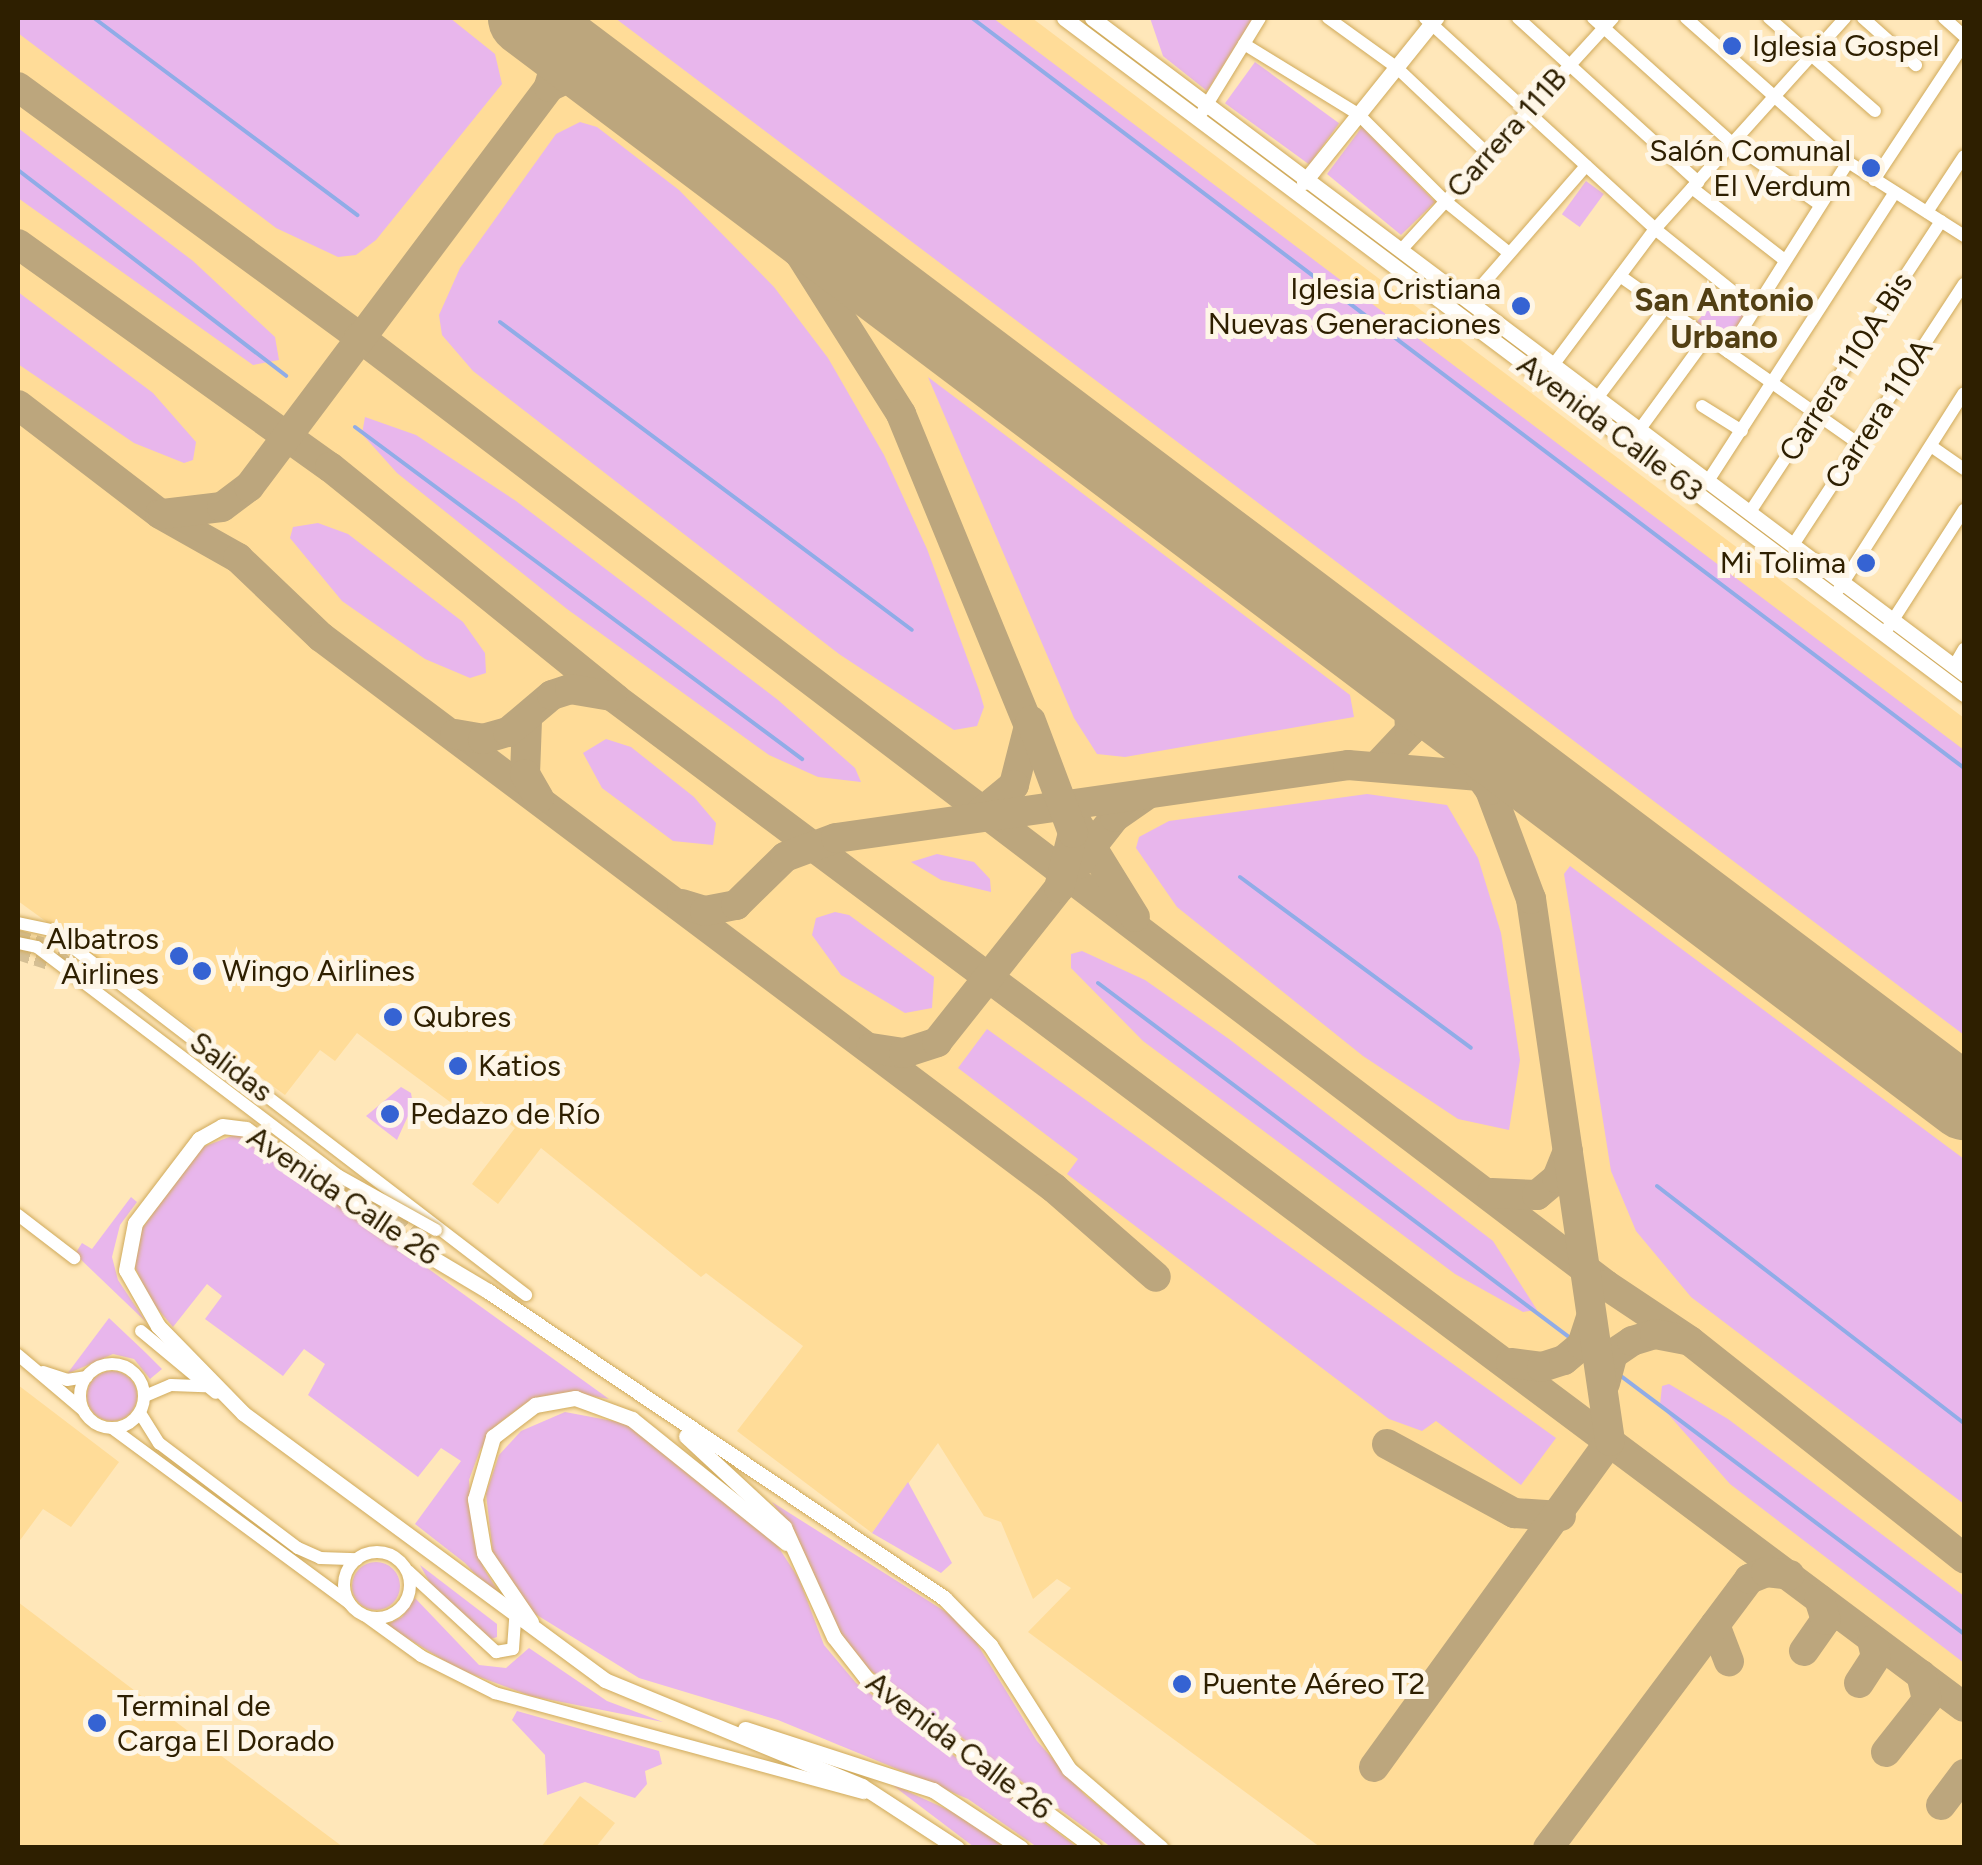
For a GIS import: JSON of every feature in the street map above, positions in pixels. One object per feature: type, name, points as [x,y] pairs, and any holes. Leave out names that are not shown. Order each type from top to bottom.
[{"type":"main road","name":"Avenida Calle 63","points":[[1064,18],[1203,110]]},
{"type":"main road","name":"Avenida Calle 63","points":[[1092,18],[1203,110],[1839,589],[1964,694]]},
{"type":"main road","points":[[1302,184],[1431,19]]},
{"type":"main road","name":"Avenida Calle 63","points":[[1302,184],[1402,249],[1793,545],[1839,589]]},
{"type":"main road","name":"Avenida Calle 63","points":[[1888,627],[1959,670]]},
{"type":"main road","name":"Avenida Calle 26","points":[[957,1848],[882,1797],[651,1700],[563,1654],[243,1413],[146,1312],[125,1261],[135,1222],[206,1132],[228,1125],[246,1128],[651,1406],[958,1609],[990,1645],[1062,1760],[1161,1848]]},
{"type":"main road","points":[[563,1654],[506,1592],[484,1553],[477,1518],[486,1450],[503,1425],[534,1405],[574,1398],[632,1419],[759,1517],[804,1565]]},
{"type":"main road","name":"Avenida Calle 26","points":[[651,1406],[775,1515],[804,1565],[834,1637],[866,1678],[1094,1848]]},
{"type":"main road","name":"Avenida Calle 26","points":[[651,1700],[902,1778],[966,1807],[1021,1848]]},
{"type":"street","points":[[1203,110],[1260,18]]},
{"type":"street","points":[[1328,18],[1396,67],[1488,154]]},
{"type":"street","points":[[1518,18],[1695,185],[1782,258]]},
{"type":"street","points":[[1686,18],[1848,162],[1964,236]]},
{"type":"street","points":[[1770,18],[1875,111]]},
{"type":"street","points":[[1554,364],[1655,229],[1845,18]]},
{"type":"street","points":[[1862,18],[1916,65]]},
{"type":"street","points":[[1944,18],[1964,36]]},
{"type":"street","points":[[1431,19],[1655,229],[1752,307]]},
{"type":"street","points":[[1603,21],[1733,144],[1819,204]]},
{"type":"street","name":"Carrera 111B","points":[[1402,249],[1568,66],[1603,21]]},
{"type":"street","points":[[1244,44],[1358,114],[1445,201],[1509,253]]},
{"type":"street","points":[[1874,180],[1964,44]]},
{"type":"street","points":[[1926,212],[1964,156]]},
{"type":"street","points":[[1728,352],[1782,258],[1848,162]]},
{"type":"street","points":[[1469,300],[1586,166]]},
{"type":"street","points":[[1708,481],[1894,192]]},
{"type":"street","name":"Carrera 110A Bis","points":[[1750,512],[1941,221]]},
{"type":"street","points":[[1620,276],[1859,444]]},
{"type":"street","name":"Carrera 110A","points":[[1793,545],[1964,284]]},
{"type":"street","points":[[1598,397],[1666,308]]},
{"type":"street","points":[[1640,429],[1707,337]]},
{"type":"street","points":[[1839,589],[1964,394]]},
{"type":"street","points":[[1702,406],[1742,431]]},
{"type":"street","points":[[1930,446],[1964,469]]},
{"type":"street","points":[[1888,627],[1964,510]]},
{"type":"street","points":[[1959,670],[1964,648]]},
{"type":"street","name":"Salidas","points":[[18,922],[50,930],[364,1168],[436,1230],[526,1295]]},
{"type":"street","name":"Salidas","points":[[18,943],[38,947],[339,1176],[436,1230]]},
{"type":"street","points":[[18,1215],[74,1258]]},
{"type":"street","points":[[141,1331],[243,1413]]},
{"type":"street","points":[[18,1355],[83,1410],[367,1616],[389,1616],[406,1602],[406,1570]]},
{"type":"street","points":[[32,1366],[58,1378],[86,1376],[103,1365],[123,1366],[139,1377],[145,1396],[140,1413],[112,1428]]},
{"type":"street","points":[[83,1410],[86,1376]]},
{"type":"street","points":[[145,1396],[171,1385],[208,1387]]},
{"type":"street","points":[[140,1413],[160,1443],[298,1548],[320,1558],[358,1559],[379,1552],[406,1570],[490,1649],[513,1649],[515,1620]]},
{"type":"street","points":[[349,1603],[346,1574],[358,1559]]},
{"type":"street","name":"Avenida Calle 26","points":[[367,1616],[421,1656],[495,1693],[882,1797]]},
{"type":"shaded area","points":[[18,18],[1032,18],[1964,718],[1964,1847],[1320,1847],[1028,1632],[1071,1588],[1057,1579],[1033,1599],[1001,1522],[984,1516],[938,1443],[872,1533],[737,1431],[803,1346],[706,1273],[701,1277],[541,1148],[498,1204],[472,1184],[515,1128],[481,1101],[469,1116],[357,1033],[335,1061],[320,1050],[285,1095],[18,901]]},
{"type":"shaded area","points":[[18,18],[450,18],[495,54],[502,84],[376,240],[356,255],[338,257],[276,228],[18,33]]},
{"type":"shaded area","points":[[615,18],[993,18],[1964,750],[1964,1035]]},
{"type":"shaded area","points":[[1150,18],[1253,18],[1207,91],[1163,56]]},
{"type":"shaded area","points":[[1255,62],[1339,123],[1309,164],[1225,103]]},
{"type":"shaded area","points":[[580,122],[597,127],[679,190],[774,287],[828,358],[884,455],[927,549],[984,707],[977,726],[954,730],[839,654],[473,371],[442,335],[439,315],[460,268],[556,134]]},
{"type":"shaded area","points":[[1362,127],[1435,202],[1401,235],[1327,174]]},
{"type":"shaded area","points":[[18,128],[193,261],[275,337],[279,360],[253,365],[18,198]]},
{"type":"shaded area","points":[[1586,181],[1604,194],[1580,227],[1562,214]]},
{"type":"shaded area","points":[[1722,291],[1748,309],[1726,346],[1695,324]]},
{"type":"shaded area","points":[[18,292],[153,393],[196,442],[193,460],[184,463],[134,443],[18,364]]},
{"type":"shaded area","points":[[928,377],[1350,695],[1354,717],[1125,757],[1097,754],[1074,718]]},
{"type":"shaded area","points":[[365,417],[416,435],[516,501],[778,700],[855,768],[861,782],[818,777],[769,755],[567,609],[397,473],[362,434]]},
{"type":"shaded area","points":[[318,523],[348,534],[463,622],[485,653],[486,673],[470,678],[425,659],[342,601],[290,538],[293,527]]},
{"type":"shaded area","points":[[606,739],[631,747],[694,797],[716,823],[713,845],[673,841],[602,788],[583,753]]},
{"type":"shaded area","points":[[1367,794],[1447,805],[1478,858],[1501,933],[1520,1060],[1509,1130],[1458,1119],[1363,1056],[1177,907],[1136,848],[1139,837],[1169,821]]},
{"type":"shaded area","points":[[937,854],[974,862],[990,879],[991,892],[941,880],[911,862]]},
{"type":"shaded area","points":[[1570,866],[1964,1159],[1964,1504],[1691,1297],[1636,1231],[1611,1171],[1564,874]]},
{"type":"shaded area","points":[[835,912],[849,915],[934,977],[932,1008],[905,1013],[841,975],[812,935],[816,918]]},
{"type":"shaded area","points":[[1082,951],[1145,980],[1229,1039],[1493,1241],[1537,1310],[1523,1312],[1455,1274],[1143,1041],[1071,968],[1071,954]]},
{"type":"shaded area","points":[[987,1029],[1556,1438],[1521,1485],[1436,1421],[1422,1431],[1389,1419],[1067,1174],[1078,1159],[958,1068]]},
{"type":"shaded area","points":[[401,1087],[411,1093],[413,1105],[397,1140],[366,1116]]},
{"type":"shaded area","points":[[240,1133],[609,1399],[574,1393],[526,1403],[499,1423],[480,1450],[469,1480],[473,1537],[484,1569],[514,1617],[465,1563],[415,1524],[461,1461],[441,1448],[418,1477],[308,1395],[325,1364],[304,1349],[283,1376],[205,1319],[222,1296],[207,1284],[173,1327],[150,1300],[135,1267],[141,1230],[200,1148]]},
{"type":"shaded area","points":[[131,1197],[137,1202],[120,1225],[112,1257],[118,1280],[146,1322],[75,1254],[82,1243],[92,1249]]},
{"type":"shaded area","points":[[109,1318],[162,1369],[150,1379],[134,1359],[113,1354],[67,1374]]},
{"type":"shaded area","points":[[112,1371],[129,1379],[137,1396],[129,1413],[112,1421],[95,1413],[87,1396],[95,1379]]},
{"type":"shaded area","points":[[1669,1384],[1728,1419],[1964,1596],[1964,1663],[1730,1484],[1660,1405],[1662,1386]]},
{"type":"shaded area","points":[[18,1385],[119,1462],[71,1527],[43,1509],[18,1543]]},
{"type":"shaded area","points":[[565,1412],[629,1424],[768,1531],[799,1579],[824,1645],[856,1683],[1077,1847],[1037,1847],[968,1799],[919,1778],[778,1720],[639,1678],[532,1612],[493,1554],[486,1494],[499,1455],[521,1431]]},
{"type":"shaded area","points":[[908,1482],[952,1563],[941,1573],[872,1533]]},
{"type":"shaded area","points":[[772,1502],[965,1624],[1037,1741],[1085,1795],[1150,1847],[1111,1847],[859,1662],[821,1600],[797,1537]]},
{"type":"shaded area","points":[[376,1562],[393,1569],[400,1586],[393,1603],[376,1610],[359,1603],[352,1586],[359,1569]]},
{"type":"shaded area","points":[[420,1565],[497,1624],[497,1637],[491,1639],[436,1594]]},
{"type":"shaded area","points":[[415,1598],[479,1665],[506,1668],[529,1648],[607,1701],[663,1722],[531,1696],[458,1669],[386,1625],[402,1617]]},
{"type":"shaded area","name":"Terminal de Carga El Dorado","points":[[18,1602],[168,1716],[343,1847],[18,1847]]},
{"type":"shaded area","points":[[517,1711],[659,1751],[662,1764],[645,1771],[647,1784],[635,1798],[585,1782],[547,1795],[545,1755],[512,1720]]},
{"type":"shaded area","points":[[891,1784],[964,1817],[1004,1847],[974,1847]]},
{"type":"shaded area","points":[[580,1796],[615,1823],[596,1847],[541,1847]]},
{"type":"waterway","points":[[94,18],[357,215]]},
{"type":"waterway","points":[[972,18],[1964,768]]},
{"type":"waterway","points":[[18,170],[286,376]]},
{"type":"waterway","points":[[500,322],[912,630]]},
{"type":"waterway","points":[[355,427],[802,759]]},
{"type":"waterway","points":[[1240,877],[1471,1048]]},
{"type":"waterway","points":[[1098,983],[1964,1634]]},
{"type":"waterway","points":[[1657,1186],[1964,1423]]},
{"type":"taxiway","points":[[546,33],[557,60],[549,87]]},
{"type":"taxiway","points":[[163,514],[222,507],[249,487],[549,87],[575,75],[607,79]]},
{"type":"taxiway","points":[[18,87],[359,337],[1606,1285],[1690,1341],[1964,1558]]},
{"type":"taxiway","points":[[677,132],[800,254],[901,414],[1029,726],[1014,785],[980,813]]},
{"type":"taxiway","points":[[18,244],[330,467],[616,699],[1964,1707]]},
{"type":"taxiway","points":[[18,405],[160,514],[238,558],[321,637],[1054,1188],[1156,1277]]},
{"type":"taxiway","points":[[1378,765],[1410,731],[1408,683]]},
{"type":"taxiway","points":[[455,734],[483,739],[508,732],[552,695],[570,689],[611,696]]},
{"type":"taxiway","points":[[1374,1767],[1610,1441],[1531,899],[1490,790],[1420,692]]},
{"type":"taxiway","points":[[527,720],[525,774],[539,798]]},
{"type":"taxiway","points":[[871,1048],[904,1053],[937,1042],[1059,888],[1073,833],[1031,721]]},
{"type":"taxiway","points":[[682,904],[705,911],[736,905],[785,857],[836,838],[1348,765],[1480,776],[1609,834]]},
{"type":"taxiway","points":[[1078,864],[1115,817],[1147,795]]},
{"type":"taxiway","points":[[1075,820],[1135,917]]},
{"type":"taxiway","points":[[1492,1193],[1537,1195],[1557,1178],[1568,1151]]},
{"type":"taxiway","points":[[1511,1363],[1542,1367],[1564,1360],[1582,1345],[1591,1318]]},
{"type":"taxiway","points":[[1605,1383],[1613,1354],[1632,1341],[1655,1334],[1686,1340]]},
{"type":"taxiway","points":[[1387,1444],[1514,1513],[1561,1516]]},
{"type":"taxiway","points":[[1548,1848],[1749,1579],[1766,1572],[1790,1575]]},
{"type":"taxiway","points":[[1804,1651],[1826,1620],[1819,1599]]},
{"type":"taxiway","points":[[1715,1625],[1729,1661]]},
{"type":"taxiway","points":[[1859,1683],[1876,1657],[1872,1640]]},
{"type":"taxiway","points":[[1886,1752],[1927,1700],[1921,1675]]},
{"type":"taxiway","points":[[1941,1805],[1964,1774]]},
{"type":"runway","points":[[525,18],[1964,1102]]},
{"type":"tunnel","points":[[18,936],[43,943],[78,971]]},
{"type":"tunnel","points":[[18,954],[51,965]]},
{"type":"tunnel","points":[[326,1174],[388,1215]]},
{"type":"tunnel","points":[[384,1205],[428,1241]]},
{"type":"place","name":"Iglesia Gospel","points":[[1732,46]]},
{"type":"place","name":"Salón Comunal El Verdum","points":[[1871,168]]},
{"type":"place","name":"Iglesia Cristiana Nuevas Generaciones","points":[[1521,306]]},
{"type":"place","name":"Mi Tolima","points":[[1866,563]]},
{"type":"place","name":"Albatros Airlines","points":[[179,956]]},
{"type":"place","name":"Wingo Airlines","points":[[202,971]]},
{"type":"place","name":"Qubres","points":[[393,1017]]},
{"type":"place","name":"Katios","points":[[458,1066]]},
{"type":"place","name":"Pedazo de Río","points":[[390,1114]]},
{"type":"place","name":"Puente Aéreo T2","points":[[1182,1684]]},
{"type":"place","name":"Terminal de Carga El Dorado","points":[[97,1723]]},
{"type":"district","name":"San Antonio Urbano","points":[[1724,320]]}]
